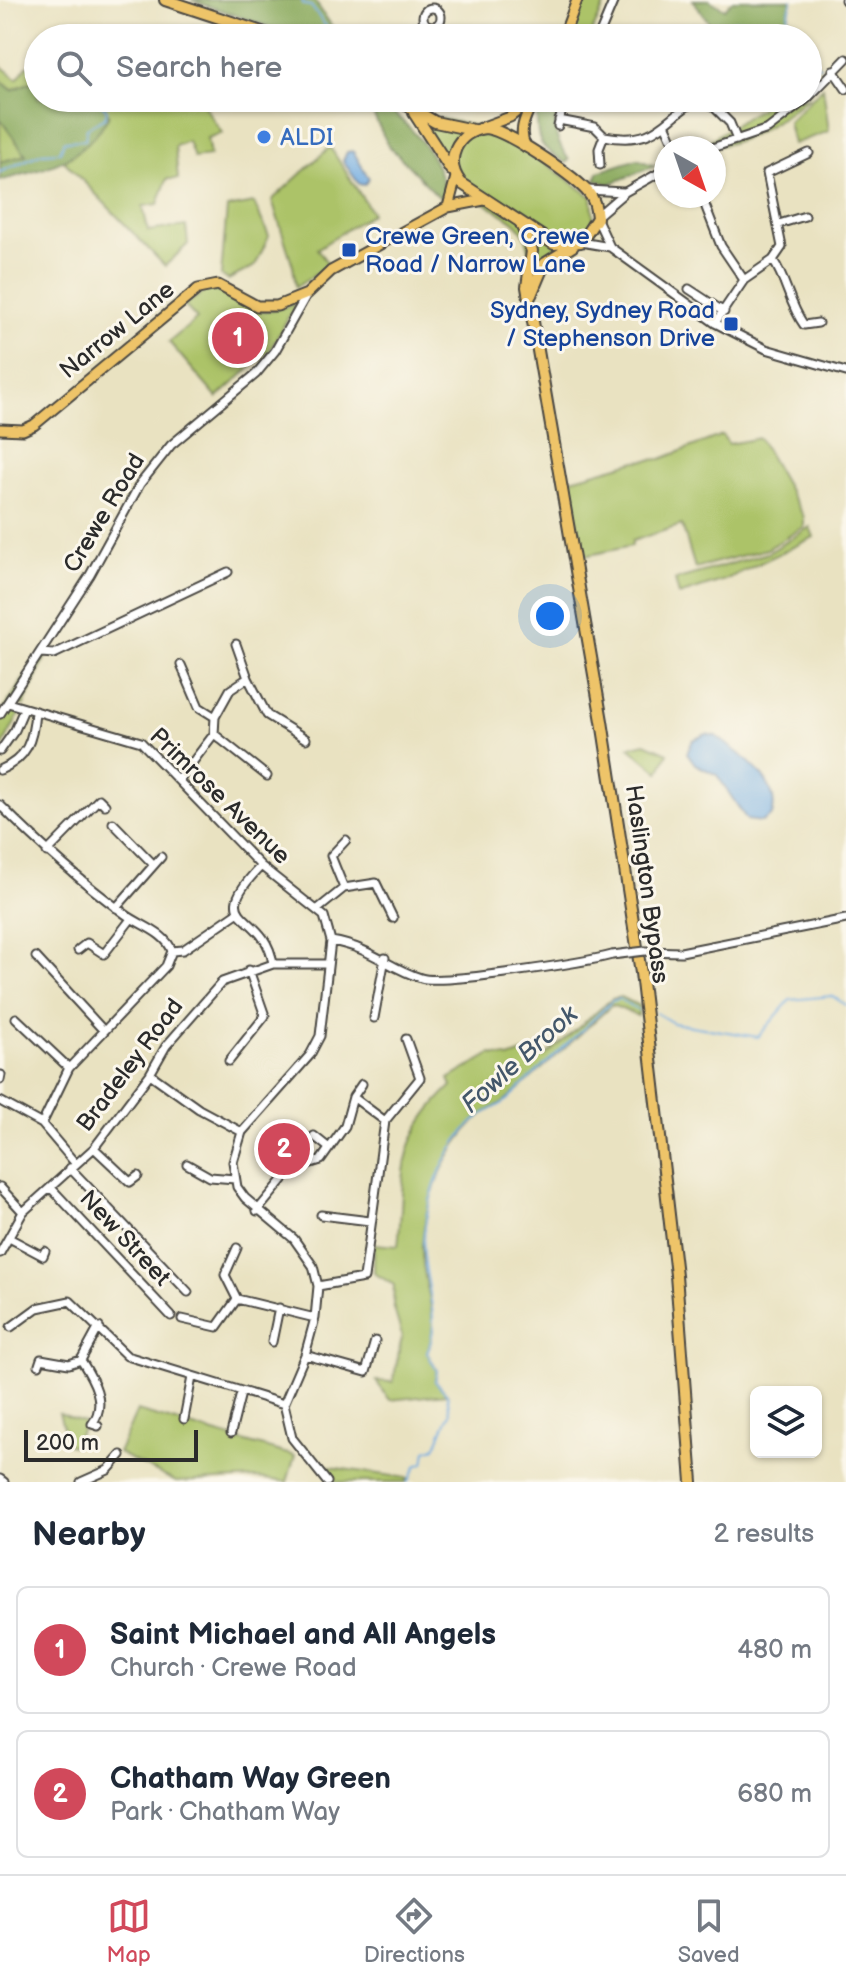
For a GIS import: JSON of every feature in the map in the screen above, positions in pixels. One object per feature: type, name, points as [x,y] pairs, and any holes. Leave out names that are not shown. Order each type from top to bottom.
[{"type":"highway","points":[[165,0],[238,24]]},
{"type":"highway","points":[[413,112],[445,125],[500,131],[585,189],[592,197],[597,217],[580,243],[544,264],[530,297]]},
{"type":"highway","points":[[413,112],[455,176],[484,200],[554,244],[580,243]]},
{"type":"highway","points":[[455,176],[455,148],[465,135],[477,129]]},
{"type":"highway","name":"Haslington Bypass","points":[[521,224],[532,251],[526,280],[641,973],[673,1245],[692,1482]]},
{"type":"main road","points":[[568,24],[577,0]]},
{"type":"main road","points":[[477,129],[516,112]]},
{"type":"main road","points":[[529,112],[522,133],[529,151]]},
{"type":"main road","points":[[448,207],[455,176]]},
{"type":"main road","name":"Crewe Road","points":[[307,294],[331,271],[448,207],[484,200]]},
{"type":"main road","name":"Narrow Lane","points":[[0,429],[23,430],[34,425],[198,289],[218,285],[265,307],[307,294]]},
{"type":"street","points":[[604,24],[614,0]]},
{"type":"street","points":[[822,82],[846,59]]},
{"type":"street","points":[[833,70],[846,89]]},
{"type":"street","points":[[561,112],[558,123],[595,127],[604,136],[628,139],[666,126],[682,112]]},
{"type":"street","points":[[719,112],[730,123],[737,140]]},
{"type":"street","points":[[726,144],[768,129],[790,112]]},
{"type":"street","points":[[666,126],[671,136]]},
{"type":"street","points":[[600,165],[599,149],[604,136]]},
{"type":"street","points":[[757,171],[767,173],[809,153]]},
{"type":"street","points":[[715,323],[744,280],[773,260],[783,244],[767,173]]},
{"type":"street","points":[[610,247],[597,217],[625,192],[654,176]]},
{"type":"street","points":[[585,189],[610,194],[625,192]]},
{"type":"street","points":[[706,208],[721,246],[744,280]]},
{"type":"street","points":[[779,224],[805,216]]},
{"type":"street","points":[[580,243],[610,247],[715,323],[766,349],[846,372]]},
{"type":"street","points":[[773,260],[787,281],[790,300],[800,320],[807,326],[818,323]]},
{"type":"street","points":[[689,289],[724,312]]},
{"type":"street","name":"Crewe Road","points":[[0,714],[90,575],[140,484],[171,445],[256,374],[275,351],[307,294]]},
{"type":"street","points":[[41,653],[54,654],[228,572]]},
{"type":"street","points":[[236,644],[248,678],[267,715],[306,739]]},
{"type":"street","points":[[181,665],[199,707],[215,717]]},
{"type":"street","points":[[179,780],[214,734],[215,717],[230,690],[248,678]]},
{"type":"street","name":"Primrose Avenue","points":[[8,703],[141,742],[261,866],[318,909]]},
{"type":"street","points":[[0,751],[24,709]]},
{"type":"street","points":[[0,770],[18,762],[33,739],[35,712]]},
{"type":"street","points":[[214,734],[267,776]]},
{"type":"street","points":[[47,852],[102,802]]},
{"type":"street","points":[[0,805],[47,852],[116,908],[164,938],[172,951]]},
{"type":"street","points":[[113,823],[153,864]]},
{"type":"street","points":[[344,888],[331,856],[346,840]]},
{"type":"street","points":[[116,908],[161,857]]},
{"type":"street","points":[[261,866],[240,888],[235,904],[237,913],[268,941],[273,964]]},
{"type":"street","points":[[327,1482],[292,1438],[284,1404],[305,1355],[315,1318],[318,1286],[313,1266],[294,1239],[245,1198],[235,1179],[233,1162],[242,1132],[310,1055],[320,1036],[331,941],[318,909],[344,888],[376,883],[393,918]]},
{"type":"street","points":[[172,951],[183,950],[237,913]]},
{"type":"street","points":[[78,950],[87,943],[104,954],[131,919]]},
{"type":"street","points":[[331,941],[359,945],[423,980],[567,965],[645,951],[681,952],[846,919]]},
{"type":"street","points":[[42,1124],[69,1068],[166,966],[172,951]]},
{"type":"street","points":[[36,957],[104,1031]]},
{"type":"street","points":[[374,1018],[385,958]]},
{"type":"street","name":"Bradeley Road","points":[[0,1253],[11,1239],[23,1212],[94,1148],[150,1074],[166,1046],[222,982],[273,964],[328,964]]},
{"type":"street","points":[[229,1061],[265,1016],[249,970]]},
{"type":"street","points":[[16,1018],[69,1068]]},
{"type":"street","points":[[318,1286],[364,1278],[385,1121],[420,1078],[406,1039]]},
{"type":"street","points":[[150,1074],[199,1109],[242,1132]]},
{"type":"street","points":[[257,1211],[292,1169],[321,1160],[345,1126],[353,1097],[362,1084]]},
{"type":"street","points":[[353,1097],[385,1121]]},
{"type":"street","points":[[0,1101],[42,1124],[72,1166],[188,1292]]},
{"type":"street","points":[[314,1136],[329,1148]]},
{"type":"street","points":[[94,1148],[130,1182],[138,1176]]},
{"type":"street","points":[[187,1164],[210,1177],[235,1179]]},
{"type":"street","points":[[0,1187],[23,1212]]},
{"type":"street","name":"New Street","points":[[51,1188],[171,1316]]},
{"type":"street","points":[[321,1215],[370,1221]]},
{"type":"street","points":[[11,1239],[43,1256],[45,1251]]},
{"type":"street","points":[[237,1248],[225,1275],[237,1299]]},
{"type":"street","points":[[69,1290],[70,1301],[127,1356],[284,1404]]},
{"type":"street","points":[[237,1299],[315,1318]]},
{"type":"street","points":[[182,1319],[217,1327],[237,1299]]},
{"type":"street","points":[[11,1327],[37,1308],[70,1301]]},
{"type":"street","points":[[272,1342],[279,1308]]},
{"type":"street","points":[[39,1365],[41,1359],[69,1364],[81,1360],[99,1327]]},
{"type":"street","points":[[305,1355],[366,1372],[375,1341]]},
{"type":"street","points":[[81,1360],[98,1386],[98,1415],[92,1424]]},
{"type":"street","points":[[184,1419],[192,1377]]},
{"type":"street","points":[[231,1433],[241,1393]]},
{"type":"street","points":[[81,1482],[108,1470],[121,1455]]},
{"type":"green space","points":[[191,0],[314,0],[330,24],[261,24]]},
{"type":"green space","points":[[581,0],[607,0],[596,24],[572,24]]},
{"type":"green space","points":[[693,0],[709,0],[725,9],[733,0],[792,0],[786,24],[710,24]]},
{"type":"green space","points":[[0,65],[17,79],[24,70],[24,85],[12,90],[0,80]]},
{"type":"green space","points":[[0,80],[12,90],[24,85],[24,112],[107,112],[109,116],[86,145],[74,154],[48,167],[0,181],[0,162],[26,155],[0,119]]},
{"type":"green space","points":[[822,88],[829,131],[793,144],[788,122],[798,112],[822,112]]},
{"type":"green space","points":[[106,112],[208,112],[222,133],[207,138],[210,156],[194,158],[188,141],[175,146],[178,179],[167,179],[158,204],[143,206],[148,231],[186,226],[188,244],[165,266],[64,161],[100,130],[108,117]]},
{"type":"green space","points":[[369,112],[393,112],[420,140],[442,179],[445,194],[441,199],[388,145]]},
{"type":"green space","points":[[414,112],[502,132],[592,197],[594,227],[561,251],[534,282],[531,258],[522,230],[460,182]]},
{"type":"green space","points":[[537,112],[558,112],[555,128],[569,160],[566,163],[545,148],[537,132]]},
{"type":"green space","points":[[754,112],[789,112],[757,132],[728,144],[726,136],[717,136]]},
{"type":"green space","points":[[0,119],[26,155],[0,162]]},
{"type":"green space","points":[[330,147],[372,213],[317,249],[329,265],[296,287],[293,266],[272,200]]},
{"type":"green space","points":[[637,159],[654,166],[609,184],[596,180],[598,172]]},
{"type":"green space","points":[[254,203],[269,236],[255,266],[228,280],[221,275],[227,208]]},
{"type":"green space","points":[[208,290],[233,297],[255,310],[293,304],[294,307],[270,350],[217,398],[169,342],[197,319],[184,305]]},
{"type":"green space","points":[[722,435],[729,444],[759,438],[804,517],[804,527],[767,549],[695,568],[682,525],[632,541],[632,546],[584,556],[568,480],[636,461],[661,459]]},
{"type":"green space","points":[[810,527],[814,537],[725,580],[679,595],[675,580],[768,553]]},
{"type":"green space","points":[[41,653],[46,656],[24,705],[11,705],[20,713],[0,751],[0,714]]},
{"type":"green space","points":[[645,743],[668,753],[659,772],[629,747]]},
{"type":"green space","points":[[621,997],[639,1006],[638,1016],[612,1005],[507,1099],[477,1119],[446,1162],[432,1194],[424,1228],[422,1259],[433,1326],[427,1352],[437,1371],[435,1381],[447,1394],[390,1400],[376,1381],[393,1382],[402,1336],[393,1305],[394,1285],[374,1273],[374,1244],[398,1246],[406,1159],[420,1124],[452,1086],[449,1079],[491,1054],[509,1058],[536,1048],[544,1057],[612,999]]},
{"type":"green space","points":[[287,1135],[299,1145],[291,1154],[299,1162],[284,1172],[264,1159]]},
{"type":"green space","points":[[137,1411],[295,1456],[287,1482],[257,1478],[176,1482],[118,1453]]},
{"type":"green space","points":[[59,1413],[85,1423],[73,1446],[68,1445]]},
{"type":"green space","points":[[322,1466],[408,1478],[406,1482],[337,1482]]},
{"type":"water","points":[[353,151],[369,179],[364,185],[359,184],[343,161],[347,152]]},
{"type":"water","points":[[706,734],[716,736],[757,770],[771,791],[774,803],[772,815],[762,822],[747,820],[717,775],[695,764],[687,753],[693,740]]},
{"type":"waterway","points":[[303,0],[302,4],[311,6],[324,24]]},
{"type":"waterway","points":[[786,24],[792,0]]},
{"type":"waterway","points":[[713,24],[751,20],[782,24]]},
{"type":"waterway","points":[[0,172],[42,153],[60,152],[64,141],[85,140],[87,128],[105,118],[106,112]]},
{"type":"waterway","name":"Fowle Brook","points":[[656,1013],[673,1023],[758,1037],[790,1000],[832,996],[846,1005]]},
{"type":"waterway","name":"Fowle Brook","points":[[408,1482],[417,1465],[424,1464],[426,1451],[435,1448],[450,1413],[447,1394],[435,1381],[437,1371],[427,1352],[433,1324],[423,1247],[424,1232],[440,1170],[466,1129],[509,1098],[612,1001],[619,999],[638,1010]]},
{"type":"place","name":"ALDI","points":[[264,137]]},
{"type":"place","name":"Crewe Green, Crewe Road / Narrow Lane","points":[[349,250]]},
{"type":"place","name":"Sydney, Sydney Road / Stephenson Drive","points":[[731,324]]},
{"type":"place","name":"Saint Michael and All Angels","points":[[238,338]]},
{"type":"place","name":"Chatham Way Green","points":[[284,1149]]}]
